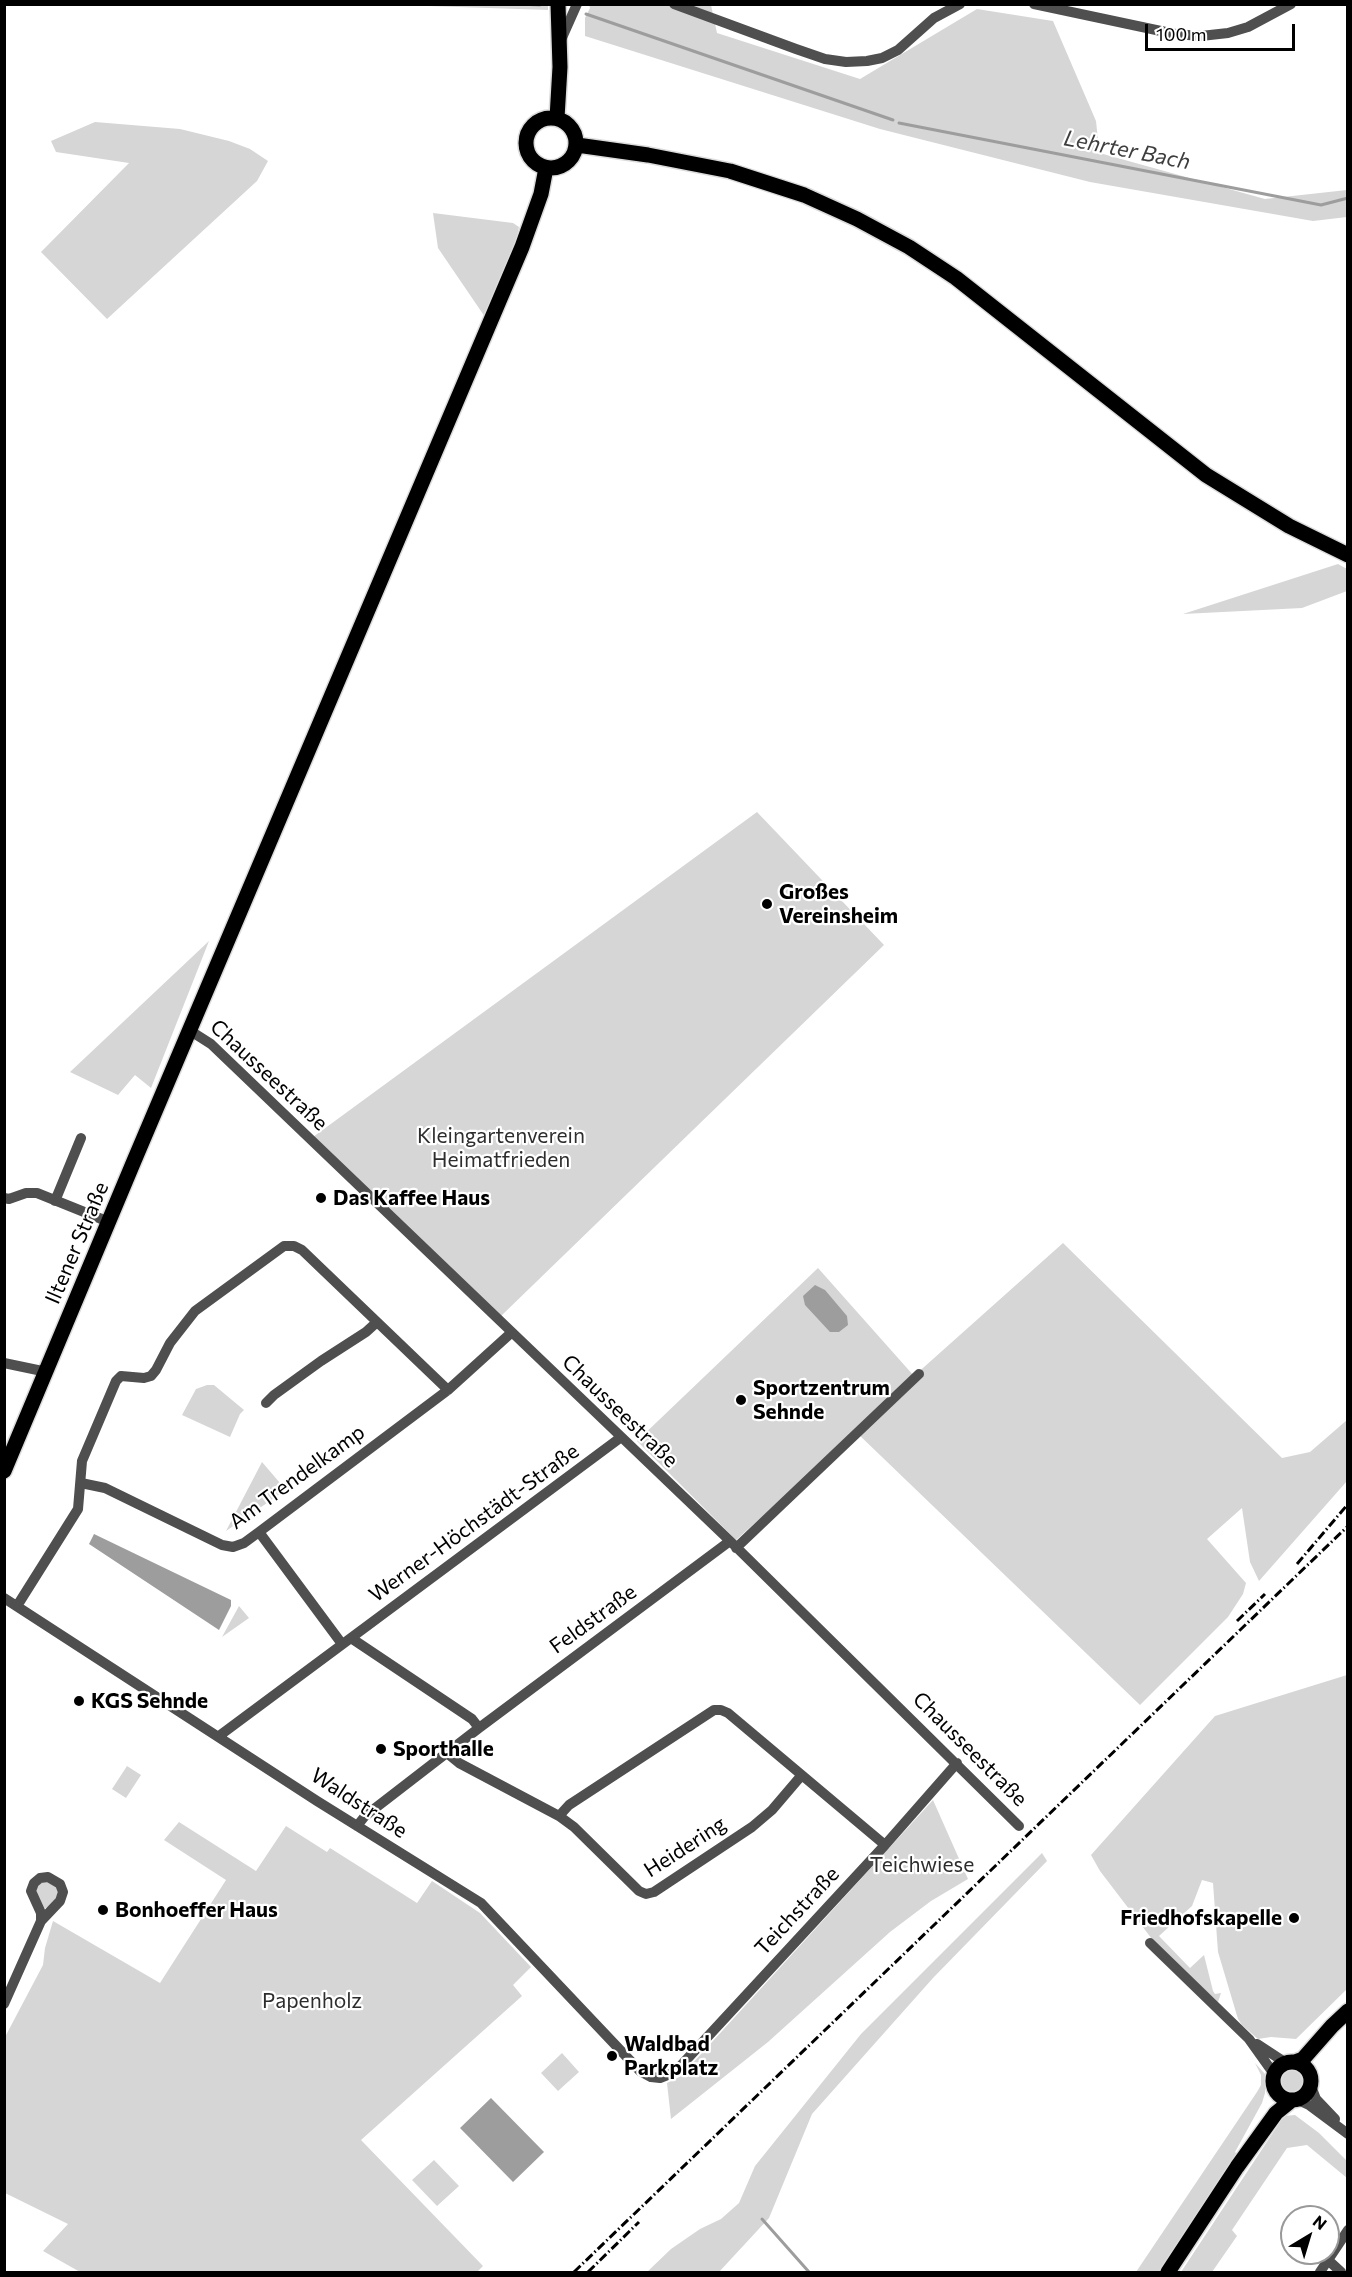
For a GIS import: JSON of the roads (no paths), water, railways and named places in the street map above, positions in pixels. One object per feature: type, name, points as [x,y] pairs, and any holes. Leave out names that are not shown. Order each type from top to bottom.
[{"type":"main road","points":[[557,118],[561,40],[558,4]]},
{"type":"main road","points":[[557,118],[570,125],[574,131],[577,146],[570,161],[555,168],[546,168],[539,165],[528,153],[526,138],[529,130],[541,120],[557,118]]},
{"type":"main road","points":[[577,146],[648,154],[730,171],[804,195],[857,219],[909,247],[956,278],[1206,476],[1289,526],[1347,555]]},
{"type":"main road","name":"Iltener Straße","points":[[4,1471],[522,246],[541,194],[546,168]]},
{"type":"main road","points":[[1237,2167],[1271,2106],[1275,2090],[1273,2080],[1277,2069],[1303,2059],[1347,2011]]},
{"type":"main road","points":[[1168,2272],[1237,2167],[1276,2113],[1309,2092],[1316,2058],[1347,2016]]},
{"type":"main road","points":[[1291,2062],[1305,2066],[1311,2080]]},
{"type":"main road","points":[[1275,2090],[1279,2095],[1295,2100]]},
{"type":"street","points":[[561,40],[576,4]]},
{"type":"street","points":[[674,4],[825,59],[846,62],[882,58],[898,50],[934,18],[960,4]]},
{"type":"street","points":[[1034,4],[1175,34],[1202,36],[1228,33],[1248,27],[1291,4]]},
{"type":"street","name":"Chausseestraße","points":[[189,1030],[211,1044],[733,1545],[1020,1826]]},
{"type":"street","points":[[55,1201],[81,1138]]},
{"type":"street","points":[[4,1198],[37,1193],[109,1222]]},
{"type":"street","points":[[17,1606],[78,1509],[82,1461],[116,1381],[121,1376],[144,1378],[151,1376],[170,1343],[195,1311],[284,1246],[294,1246],[302,1250],[448,1390]]},
{"type":"street","points":[[266,1403],[377,1322]]},
{"type":"street","name":"Am Trendelkamp","points":[[81,1482],[105,1488],[222,1545],[232,1547],[244,1543],[448,1390],[511,1333]]},
{"type":"street","points":[[4,1363],[47,1372]]},
{"type":"street","name":"Feldstraße","points":[[357,1826],[365,1816],[479,1728],[733,1545],[919,1374]]},
{"type":"street","name":"Werner-Höchstädt-Straße","points":[[219,1736],[620,1438]]},
{"type":"street","points":[[259,1532],[347,1641],[419,1684],[472,1719],[479,1728]]},
{"type":"street","name":"Waldstraße","points":[[4,1598],[357,1826],[481,1903],[640,2071],[651,2077],[660,2078]]},
{"type":"street","points":[[560,1816],[569,1805],[714,1710],[721,1710],[728,1713],[885,1845]]},
{"type":"street","name":"Heidering","points":[[448,1754],[459,1763],[560,1816],[639,1891],[646,1894],[654,1892],[752,1827],[772,1810],[801,1776]]},
{"type":"street","name":"Teichstraße","points":[[660,2078],[675,2072],[885,1845],[957,1763]]},
{"type":"street","points":[[4,2004],[41,1921]]},
{"type":"street","points":[[1150,1943],[1249,2039],[1274,2074]]},
{"type":"street","points":[[1249,2039],[1291,2062]]},
{"type":"street","points":[[1311,2080],[1316,2099],[1347,2134]]},
{"type":"street","points":[[1295,2100],[1309,2105],[1347,2134]]},
{"type":"waterway","name":"Lehrter Bach","points":[[519,4],[540,5]]},
{"type":"waterway","name":"Lehrter Bach","points":[[586,14],[893,120]]},
{"type":"waterway","name":"Lehrter Bach","points":[[899,123],[1321,205],[1348,198]]},
{"type":"waterway","points":[[762,2219],[809,2272]]},
{"type":"railway","points":[[1297,1564],[1348,1504]]},
{"type":"railway","points":[[574,2272],[1348,1526]]},
{"type":"railway","points":[[1237,1621],[1265,1594]]},
{"type":"railway","points":[[588,2272],[639,2222]]},
{"type":"place","name":"Großes Vereinsheim","points":[[767,904]]},
{"type":"place","name":"Das Kaffee Haus","points":[[321,1198]]},
{"type":"place","name":"Sportzentrum Sehnde","points":[[741,1400]]},
{"type":"place","name":"KGS Sehnde","points":[[79,1701]]},
{"type":"place","name":"Sporthalle","points":[[381,1749]]},
{"type":"place","name":"Bonhoeffer Haus","points":[[103,1910]]},
{"type":"place","name":"Friedhofskapelle","points":[[1294,1918]]},
{"type":"place","name":"Waldbad Parkplatz","points":[[612,2056]]},
{"type":"park label","name":"Kleingartenverein Heimatfrieden","points":[[501,1148]]},
{"type":"park label","name":"Teichwiese","points":[[922,1865]]},
{"type":"park label","name":"Papenholz","points":[[312,2001]]}]
